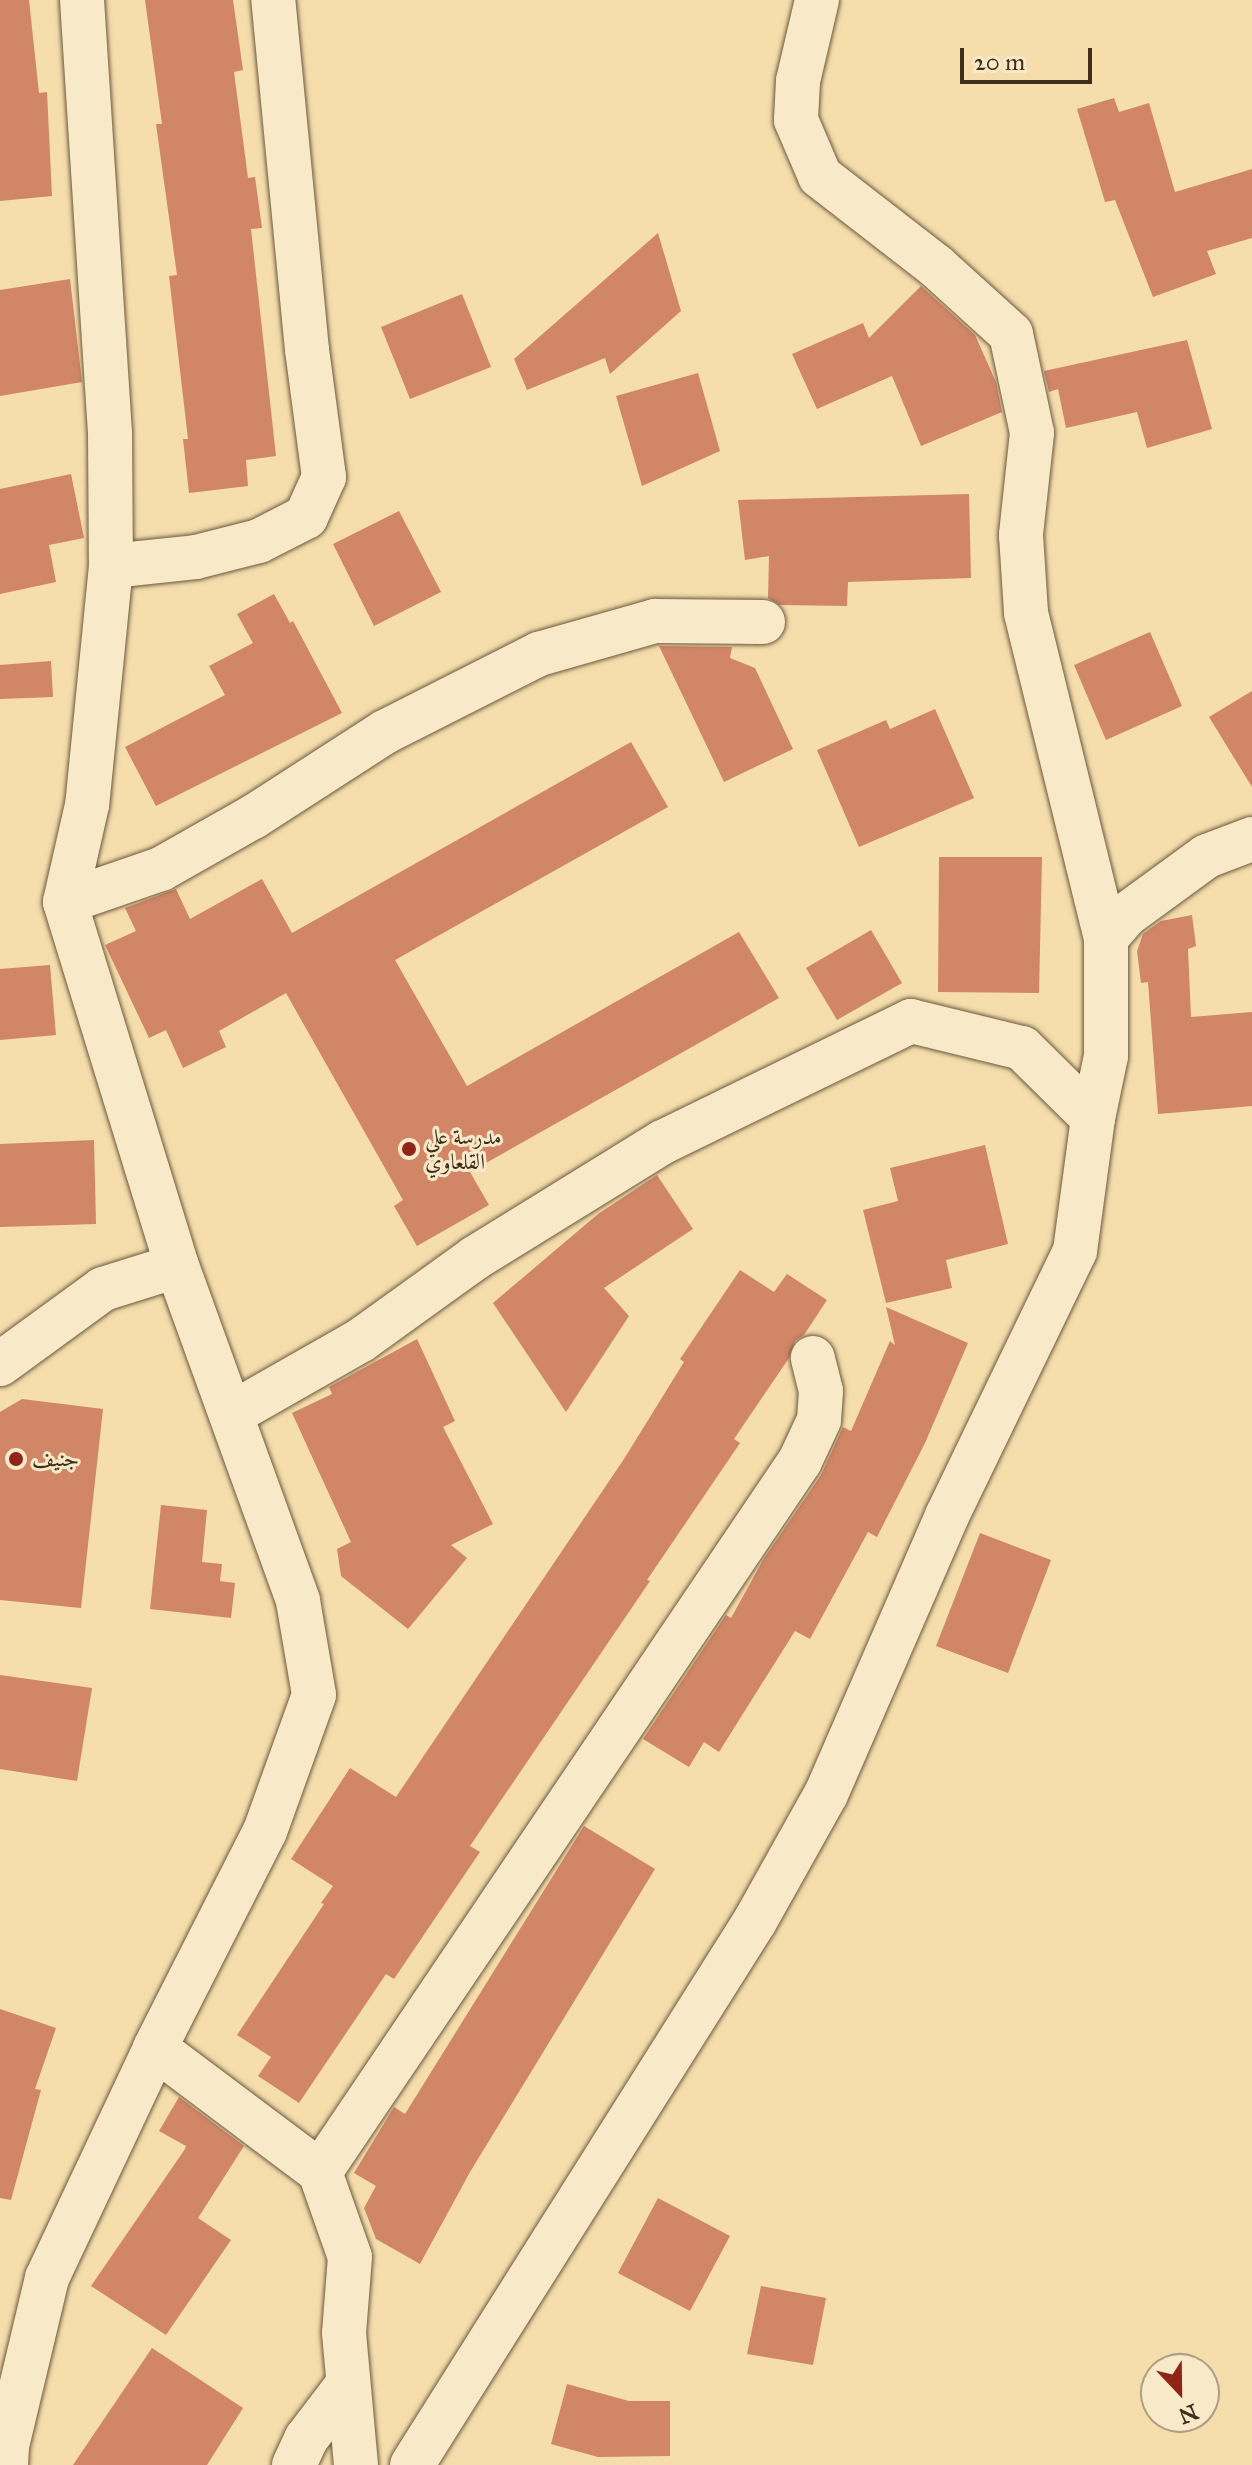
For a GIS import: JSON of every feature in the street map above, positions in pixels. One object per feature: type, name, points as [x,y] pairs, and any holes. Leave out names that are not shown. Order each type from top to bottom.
[{"type":"street","points":[[6,2465],[7,2446],[47,2278],[155,2048],[265,1831],[314,1695],[298,1601],[233,1413],[177,1266],[65,902],[87,805],[111,566],[110,433],[82,0]]},
{"type":"street","points":[[111,566],[196,557],[259,541],[306,517],[324,477],[307,350],[273,0]]},
{"type":"street","points":[[412,2465],[755,1921],[826,1794],[947,1516],[1075,1251],[1093,1118],[1106,1056],[1106,938],[1026,613],[1021,535],[1032,433],[1011,334],[936,266],[820,176],[796,120],[798,81],[817,0]]},
{"type":"street","points":[[65,902],[161,869],[253,817],[385,732],[539,654],[655,621],[763,622]]},
{"type":"street","points":[[1106,938],[1126,915],[1207,856],[1252,839]]},
{"type":"street","points":[[233,1413],[361,1340],[475,1258],[663,1142],[911,1021],[1022,1048],[1093,1118]]},
{"type":"street","points":[[0,1364],[103,1289],[177,1266]]},
{"type":"street","points":[[320,2172],[800,1461],[819,1420],[821,1391],[813,1358]]},
{"type":"street","points":[[155,2048],[320,2172],[350,2257],[344,2333],[356,2465]]},
{"type":"street","points":[[294,2465],[306,2439],[348,2384]]},
{"type":"building","points":[[0,0],[29,0],[39,93],[47,92],[52,196],[0,201]]},
{"type":"building","points":[[145,0],[233,0],[243,70],[234,72],[248,178],[255,177],[262,228],[251,229],[276,456],[246,460],[248,486],[189,493],[183,439],[188,439],[169,276],[177,275],[156,124],[162,124]]},
{"type":"building","points":[[1114,98],[1119,112],[1149,103],[1175,192],[1252,169],[1252,238],[1207,251],[1216,274],[1153,297],[1115,200],[1105,202],[1077,109]]},
{"type":"building","points":[[658,233],[681,311],[610,374],[605,358],[527,390],[514,359]]},
{"type":"building","points":[[70,279],[82,382],[0,396],[0,290]]},
{"type":"building","points":[[921,286],[975,335],[996,382],[1002,412],[921,446],[892,376],[817,409],[792,354],[863,323],[869,338]]},
{"type":"building","points":[[462,294],[491,367],[410,399],[381,327]]},
{"type":"building","points":[[1187,340],[1212,429],[1147,448],[1137,412],[1066,428],[1058,389],[1049,392],[1044,371]]},
{"type":"building","points":[[698,373],[720,451],[642,486],[616,396]]},
{"type":"building","points":[[71,474],[84,538],[49,545],[56,582],[0,594],[0,489]]},
{"type":"building","points":[[969,494],[971,578],[848,582],[847,606],[780,605],[768,598],[769,556],[745,560],[738,500]]},
{"type":"building","points":[[399,511],[441,592],[374,626],[333,544]]},
{"type":"building","points":[[274,594],[290,623],[293,621],[342,713],[156,806],[125,747],[225,695],[209,666],[253,643],[237,614]]},
{"type":"building","points":[[1150,632],[1182,706],[1106,740],[1074,665]]},
{"type":"building","points":[[659,646],[732,647],[730,658],[755,668],[793,749],[724,782]]},
{"type":"building","points":[[51,661],[53,697],[0,699],[0,665]]},
{"type":"building","points":[[1252,691],[1252,787],[1209,717]]},
{"type":"building","points":[[935,709],[974,798],[859,847],[817,750],[886,720],[890,729]]},
{"type":"building","points":[[631,742],[668,807],[395,960],[467,1086],[739,932],[779,998],[470,1172],[489,1205],[417,1246],[394,1206],[403,1200],[286,993],[219,1031],[226,1047],[183,1068],[166,1030],[149,1038],[105,945],[136,931],[125,908],[176,889],[190,919],[262,879],[292,933]]},
{"type":"building","points":[[939,857],[1042,857],[1039,993],[938,992]]},
{"type":"building","points":[[1192,915],[1196,946],[1188,949],[1191,1017],[1252,1012],[1252,1106],[1158,1114],[1148,982],[1141,983],[1137,951],[1143,934],[1161,921]]},
{"type":"building","points":[[871,930],[902,983],[837,1020],[806,968]]},
{"type":"building","points":[[50,965],[56,1035],[0,1040],[0,969]]},
{"type":"building","points":[[94,1140],[96,1224],[0,1227],[0,1144]]},
{"type":"building","points":[[985,1145],[1008,1244],[946,1260],[952,1288],[886,1303],[863,1210],[898,1201],[890,1168]]},
{"type":"building","points":[[657,1175],[693,1229],[604,1288],[629,1316],[566,1412],[493,1303],[598,1214]]},
{"type":"building","points":[[740,1270],[774,1292],[787,1274],[827,1300],[804,1335],[795,1341],[789,1358],[734,1439],[740,1443],[647,1580],[650,1581],[470,1846],[480,1852],[394,1979],[386,1974],[299,2103],[258,2076],[271,2057],[237,2035],[333,1886],[291,1859],[350,1768],[396,1797],[624,1459],[684,1362],[680,1359]]},
{"type":"building","points":[[886,1307],[968,1343],[925,1443],[877,1537],[868,1532],[810,1639],[795,1631],[719,1752],[704,1742],[689,1767],[643,1739],[726,1615],[731,1618],[763,1560],[821,1475],[843,1427],[851,1431],[890,1341],[895,1345]]},
{"type":"building","points":[[417,1339],[455,1421],[443,1427],[493,1524],[451,1545],[467,1558],[408,1629],[341,1576],[337,1549],[351,1542],[292,1413],[332,1394],[329,1387]]},
{"type":"building","points":[[22,1399],[103,1409],[81,1608],[0,1600],[0,1412]]},
{"type":"building","points":[[161,1505],[207,1510],[202,1562],[222,1564],[220,1581],[235,1583],[231,1618],[150,1609]]},
{"type":"building","points":[[980,1533],[1051,1560],[1008,1673],[936,1646]]},
{"type":"building","points":[[0,1675],[92,1688],[77,1781],[0,1769]]},
{"type":"building","points":[[584,1826],[655,1869],[470,2172],[420,2264],[376,2239],[364,2208],[376,2186],[354,2173],[394,2107],[405,2114]]},
{"type":"building","points":[[0,2009],[56,2028],[35,2089],[41,2090],[11,2200],[0,2198]]},
{"type":"building","points":[[179,2097],[244,2146],[198,2218],[231,2240],[166,2335],[91,2286],[185,2149],[186,2146],[159,2131]]},
{"type":"building","points":[[658,2198],[730,2236],[690,2311],[618,2273]]},
{"type":"building","points":[[761,2286],[826,2298],[813,2365],[747,2354]]},
{"type":"building","points":[[152,2348],[243,2408],[207,2465],[73,2465]]},
{"type":"building","points":[[567,2384],[629,2401],[670,2401],[670,2456],[598,2457],[551,2444]]},
{"type":"place","name":"مدرسة علي القلعاوي","points":[[409,1149]]},
{"type":"place","name":"جنيف","points":[[16,1459]]}]
